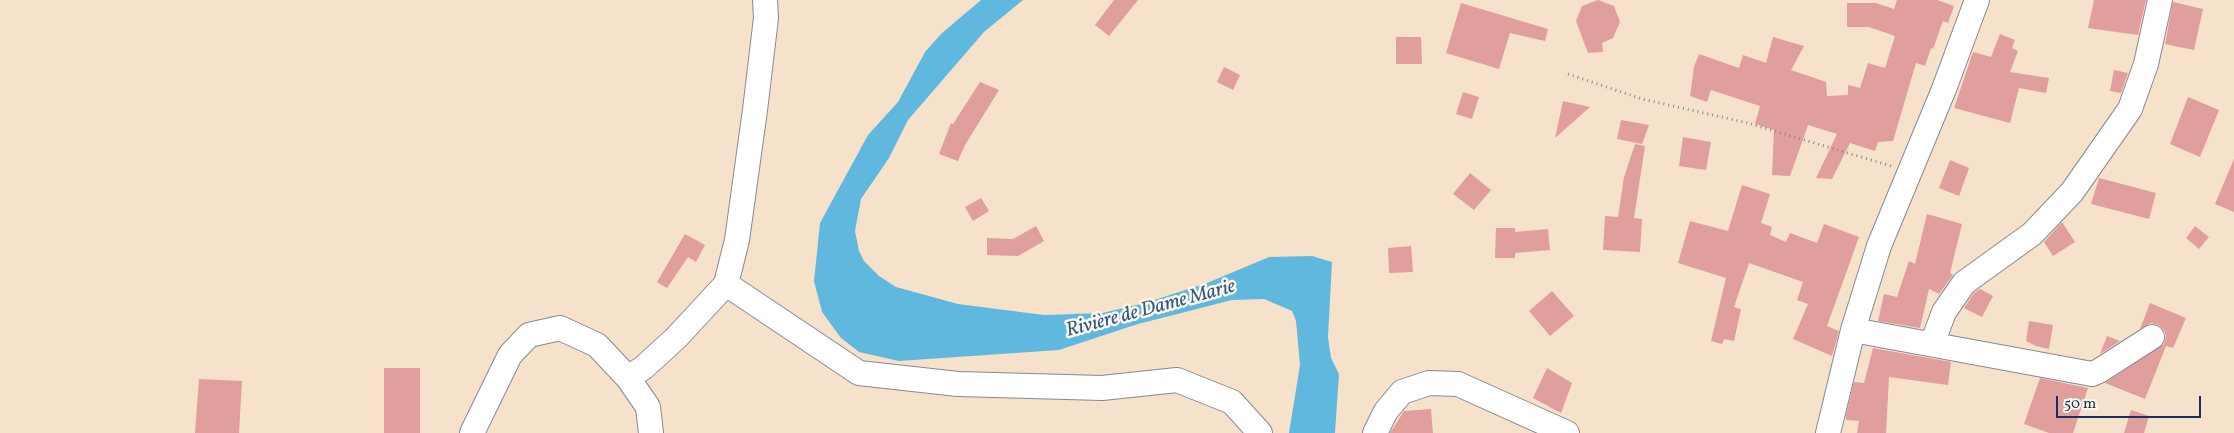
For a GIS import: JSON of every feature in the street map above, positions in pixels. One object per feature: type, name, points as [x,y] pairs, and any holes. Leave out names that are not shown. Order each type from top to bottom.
[{"type":"street","points":[[628,378],[644,368],[676,338],[726,284],[736,240],[755,110],[766,18],[764,0]]},
{"type":"street","points":[[1828,433],[1853,330],[1879,246],[1908,172],[1944,89],[1977,0]]},
{"type":"street","points":[[1932,344],[1944,312],[1964,283],[2032,234],[2072,192],[2130,109],[2146,64],[2160,0]]},
{"type":"street","points":[[726,284],[859,373],[958,384],[1102,388],[1177,380],[1232,402],[1260,433]]},
{"type":"street","points":[[472,433],[510,355],[530,334],[560,328],[598,345],[628,378],[648,408],[651,433]]},
{"type":"street","points":[[1853,330],[2092,374],[2099,372],[2152,337]]},
{"type":"street","points":[[1375,433],[1386,411],[1402,392],[1429,383],[1458,384],[1568,433]]},
{"type":"path","points":[[1568,74],[1642,99],[1748,123],[1908,172]]},
{"type":"water","name":"Rivière de Dame Marie","points":[[981,0],[1023,0],[984,32],[908,120],[889,158],[861,199],[855,231],[859,251],[864,261],[879,276],[896,287],[958,304],[1044,315],[1102,313],[1145,303],[1207,283],[1269,257],[1312,256],[1332,262],[1328,337],[1331,358],[1339,374],[1335,433],[1289,433],[1300,365],[1296,321],[1292,311],[1264,299],[1232,300],[1138,324],[1059,350],[899,361],[859,352],[841,338],[822,312],[814,281],[820,223],[868,135],[898,102],[925,52],[941,34]]},
{"type":"building","points":[[1114,0],[1138,0],[1109,36],[1095,25]]},
{"type":"building","points":[[1598,0],[1614,6],[1620,22],[1613,38],[1602,43],[1603,52],[1588,53],[1576,21],[1582,6]]},
{"type":"building","points":[[1897,0],[1937,0],[1954,6],[1948,23],[1943,21],[1925,66],[1916,63],[1893,141],[1878,142],[1875,151],[1850,143],[1832,179],[1816,178],[1837,134],[1808,125],[1790,176],[1772,175],[1774,130],[1755,124],[1760,106],[1711,90],[1707,102],[1690,96],[1694,67],[1699,54],[1739,68],[1743,55],[1766,63],[1773,37],[1804,46],[1791,70],[1826,82],[1827,96],[1848,95],[1848,85],[1860,88],[1868,63],[1885,68],[1895,36],[1869,27],[1847,27],[1847,3],[1876,3],[1894,9]]},
{"type":"building","points":[[2094,0],[2146,0],[2138,35],[2088,28]]},
{"type":"building","points":[[2173,2],[2203,9],[2194,50],[2165,44]]},
{"type":"building","points":[[1461,3],[1548,29],[1545,41],[1510,33],[1499,69],[1446,53]]},
{"type":"building","points":[[2000,34],[2015,40],[2012,48],[2018,51],[2010,72],[2049,78],[2046,93],[2019,88],[2010,123],[1954,108],[1973,52],[1991,57]]},
{"type":"building","points":[[1396,37],[1421,37],[1422,64],[1396,64]]},
{"type":"building","points":[[1224,67],[1240,75],[1233,90],[1217,82]]},
{"type":"building","points":[[2114,70],[2128,73],[2121,93],[2110,91]]},
{"type":"building","points":[[980,82],[999,90],[965,145],[958,161],[939,154],[951,123],[953,124]]},
{"type":"building","points":[[1463,92],[1479,97],[1472,119],[1456,114]]},
{"type":"building","points":[[2188,97],[2219,110],[2200,157],[2170,144]]},
{"type":"building","points":[[1563,101],[1590,107],[1555,138]]},
{"type":"building","points":[[1621,120],[1649,125],[1642,144],[1617,139]]},
{"type":"building","points":[[1683,137],[1711,142],[1706,170],[1679,166]]},
{"type":"building","points":[[1635,144],[1645,146],[1634,218],[1642,219],[1640,252],[1603,250],[1605,216],[1618,217],[1624,177]]},
{"type":"building","points":[[2234,159],[2234,212],[2215,204]]},
{"type":"building","points":[[1950,160],[1969,168],[1959,196],[1939,188]]},
{"type":"building","points":[[1470,173],[1491,190],[1474,210],[1453,194]]},
{"type":"building","points":[[2099,178],[2156,193],[2149,219],[2091,204]]},
{"type":"building","points":[[1742,185],[1770,194],[1761,223],[1772,227],[1770,235],[1786,242],[1790,233],[1817,243],[1824,224],[1859,237],[1827,326],[1839,331],[1832,356],[1793,339],[1808,304],[1797,300],[1803,282],[1749,263],[1734,307],[1741,309],[1734,341],[1724,339],[1722,344],[1711,341],[1726,278],[1678,263],[1690,221],[1728,231]]},
{"type":"building","points":[[981,198],[989,211],[973,221],[965,207]]},
{"type":"building","points":[[1927,214],[1962,224],[1950,273],[1953,275],[1939,294],[1929,289],[1920,328],[1878,321],[1884,294],[1897,297],[1909,261],[1915,264]]},
{"type":"building","points":[[2062,222],[2075,242],[2053,256],[2044,242]]},
{"type":"building","points":[[1036,226],[1044,241],[1018,256],[987,255],[987,238],[1013,239]]},
{"type":"building","points":[[2195,226],[2209,237],[2199,249],[2186,238]]},
{"type":"building","points":[[1496,228],[1515,228],[1515,232],[1548,229],[1550,250],[1515,253],[1515,258],[1495,258]]},
{"type":"building","points":[[685,234],[705,245],[696,262],[688,257],[667,288],[657,282]]},
{"type":"building","points":[[1411,246],[1413,272],[1389,273],[1388,248]]},
{"type":"building","points":[[1980,289],[1993,296],[1982,317],[1964,308],[1974,293]]},
{"type":"building","points":[[1552,291],[1574,316],[1550,336],[1529,311]]},
{"type":"building","points":[[2150,303],[2186,318],[2173,348],[2166,346],[2145,399],[2105,383],[2164,344],[2166,336],[2164,330],[2159,325],[2151,323],[2140,329]]},
{"type":"building","points":[[2029,321],[2053,325],[2049,349],[2026,341]]},
{"type":"building","points":[[2107,336],[2120,341],[2100,354]]},
{"type":"building","points":[[1873,348],[1951,362],[1948,385],[1889,377],[1886,433],[1857,433],[1859,421],[1846,420],[1846,415],[1854,382],[1864,383]]},
{"type":"building","points":[[384,368],[420,368],[420,433],[384,433]]},
{"type":"building","points":[[1547,368],[1572,383],[1561,413],[1533,398]]},
{"type":"building","points":[[2040,378],[2088,388],[2073,433],[2049,433],[2024,424]]},
{"type":"building","points":[[199,379],[242,381],[239,433],[195,433]]},
{"type":"building","points":[[1431,409],[1433,433],[1390,433],[1404,411]]},
{"type":"building","points":[[2131,410],[2149,416],[2144,433],[2124,433]]}]
